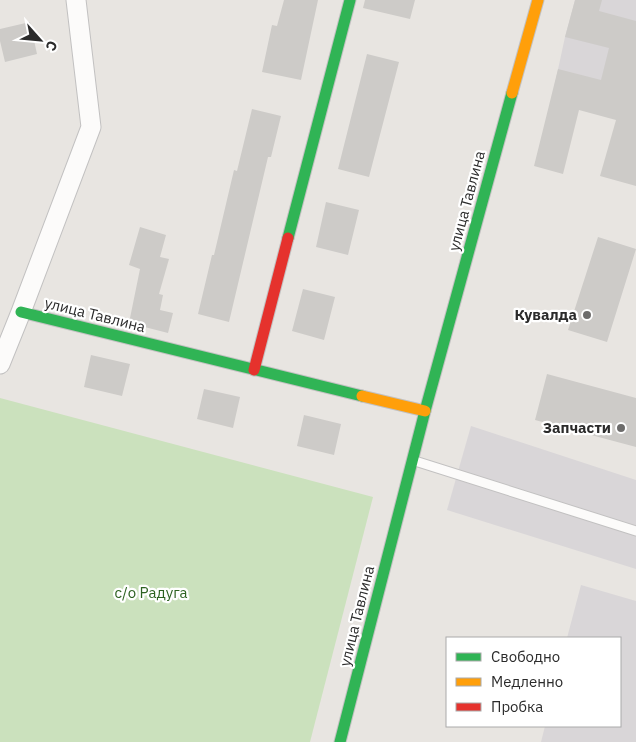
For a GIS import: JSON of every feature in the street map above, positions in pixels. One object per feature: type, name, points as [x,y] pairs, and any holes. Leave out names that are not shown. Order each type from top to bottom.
[{"type":"street","points":[[0,364],[91,127],[76,0]]},
{"type":"street","points":[[254,370],[350,0]]},
{"type":"street","name":"улица Тавлина","points":[[340,742],[425,411],[538,0]]},
{"type":"street","name":"улица Тавлина","points":[[21,312],[425,411]]},
{"type":"lane","points":[[412,460],[636,531]]},
{"type":"shaded area","points":[[575,0],[636,0],[636,109],[554,88]]},
{"type":"shaded area","points":[[471,426],[636,480],[636,569],[447,510]]},
{"type":"shaded area","points":[[581,585],[636,601],[636,742],[541,742],[545,727],[621,727],[621,637],[567,637]]},
{"type":"green space","name":"с/о Радуга","points":[[0,398],[373,497],[310,742],[0,742]]},
{"type":"building","points":[[284,0],[318,0],[301,80],[262,72],[272,25],[277,26]]},
{"type":"building","points":[[365,0],[415,0],[410,19],[363,8]]},
{"type":"building","points":[[575,0],[602,0],[599,11],[636,21],[636,186],[600,176],[616,120],[579,110],[563,174],[534,166],[558,69],[601,80],[609,48],[565,37]]},
{"type":"building","points":[[30,22],[37,54],[5,62],[0,41],[0,29]]},
{"type":"building","points":[[367,54],[399,62],[369,177],[338,169]]},
{"type":"building","points":[[252,109],[281,116],[271,157],[268,157],[229,322],[198,314],[234,170],[237,171]]},
{"type":"building","points":[[326,202],[359,210],[348,255],[316,247]]},
{"type":"building","points":[[140,227],[166,235],[160,257],[169,259],[159,294],[163,295],[160,310],[173,313],[168,333],[129,323],[140,269],[129,265]]},
{"type":"building","points":[[598,237],[636,249],[607,342],[568,330]]},
{"type":"building","points":[[303,289],[335,297],[324,340],[292,331]]},
{"type":"building","points":[[91,355],[130,364],[122,396],[84,387]]},
{"type":"building","points":[[547,374],[636,398],[636,447],[535,420]]},
{"type":"building","points":[[204,389],[240,397],[233,428],[197,419]]},
{"type":"building","points":[[304,415],[341,424],[334,455],[297,446]]},
{"type":"traffic: fast","points":[[288,238],[350,0]]},
{"type":"traffic: fast","points":[[340,742],[425,411],[512,93]]},
{"type":"traffic: fast","points":[[21,312],[362,396]]},
{"type":"traffic: slow","points":[[512,93],[538,0]]},
{"type":"traffic: slow","points":[[362,396],[425,411]]},
{"type":"traffic: jam","points":[[254,370],[288,238]]},
{"type":"place","name":"Кувалда","points":[[587,315]]},
{"type":"place","name":"Запчасти","points":[[621,428]]}]
